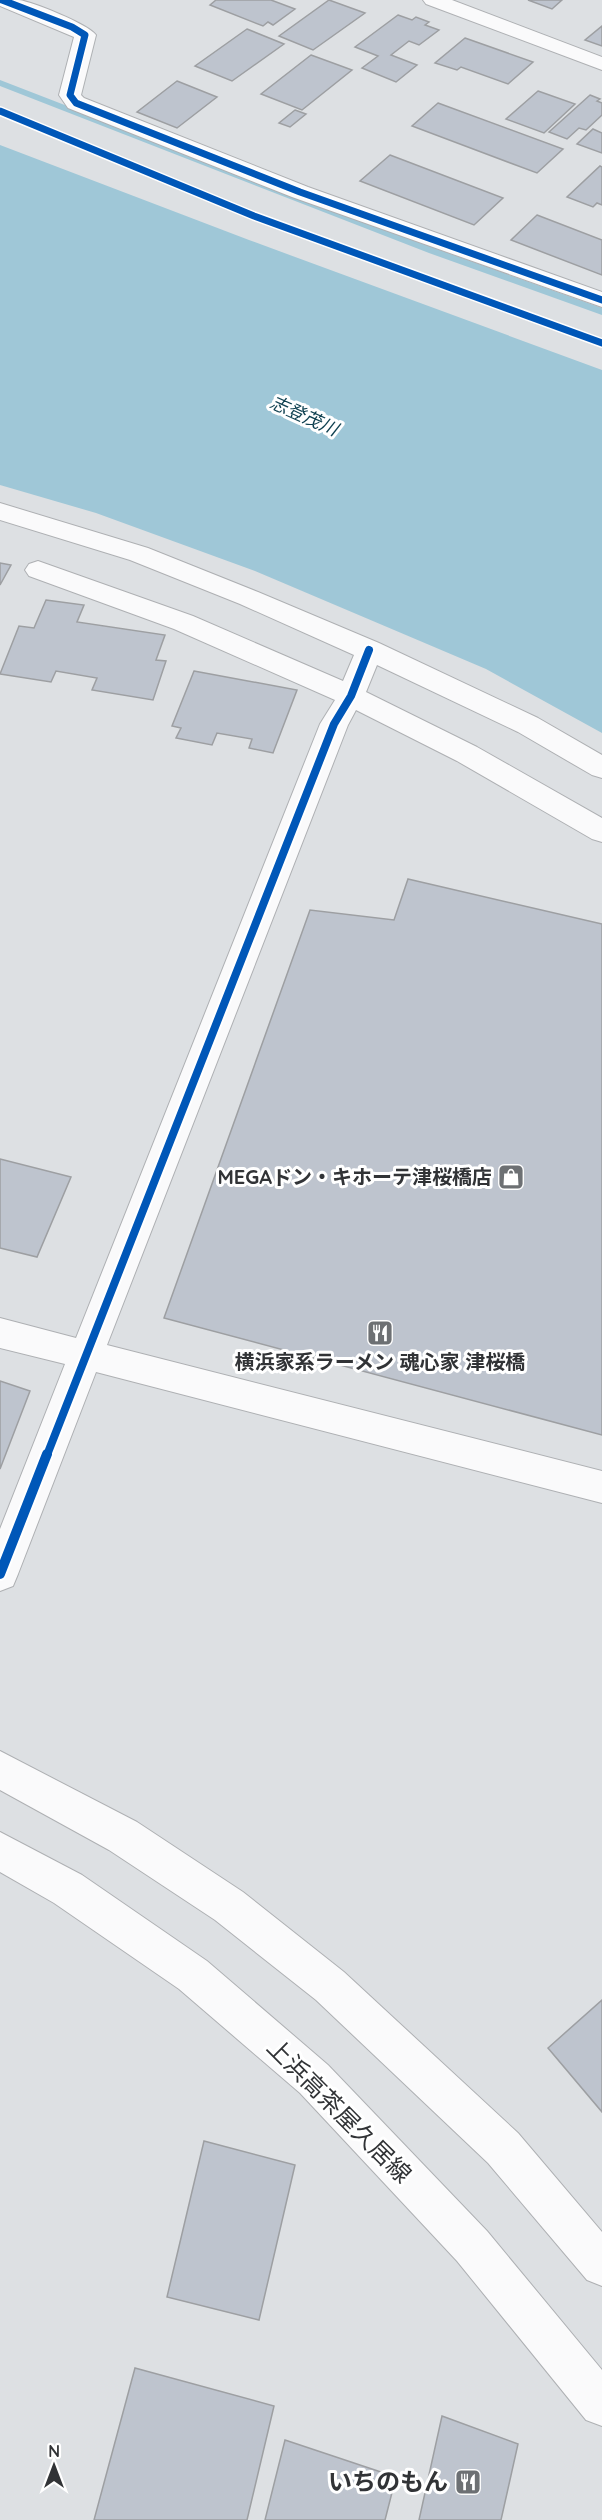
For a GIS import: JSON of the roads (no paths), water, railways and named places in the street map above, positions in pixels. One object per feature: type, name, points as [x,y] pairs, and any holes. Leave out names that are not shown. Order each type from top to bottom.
[{"type":"street","points":[[2,0],[72,27],[85,35],[70,95],[76,103],[300,192],[602,300]]},
{"type":"street","points":[[433,0],[602,64]]},
{"type":"street","points":[[0,511],[139,554],[369,650],[528,724],[602,768]]},
{"type":"street","points":[[38,570],[109,593],[196,627],[351,696],[521,782],[602,831]]},
{"type":"street","points":[[0,1574],[334,724],[351,696],[369,650]]},
{"type":"street","points":[[0,1334],[602,1487]]},
{"type":"street","points":[[0,1770],[123,1836],[230,1906],[330,1986],[503,2148],[602,2265]]},
{"type":"street","name":"上浜高茶屋久居線","points":[[0,1851],[68,1889],[193,1976],[314,2079],[472,2246],[602,2404]]},
{"type":"water","name":"志登茂川","points":[[0,145],[249,240],[602,370],[602,733],[486,669],[255,571],[96,513],[0,485]]},
{"type":"waterway","points":[[0,83],[433,251],[602,312]]},
{"type":"place","name":"MEGAドン・キホーテ津桜橋店","points":[[511,1177]]},
{"type":"place","name":"横浜家系ラーメン 魂心家 津桜橋","points":[[380,1333]]},
{"type":"place","name":"いちのもん","points":[[468,2482]]}]
